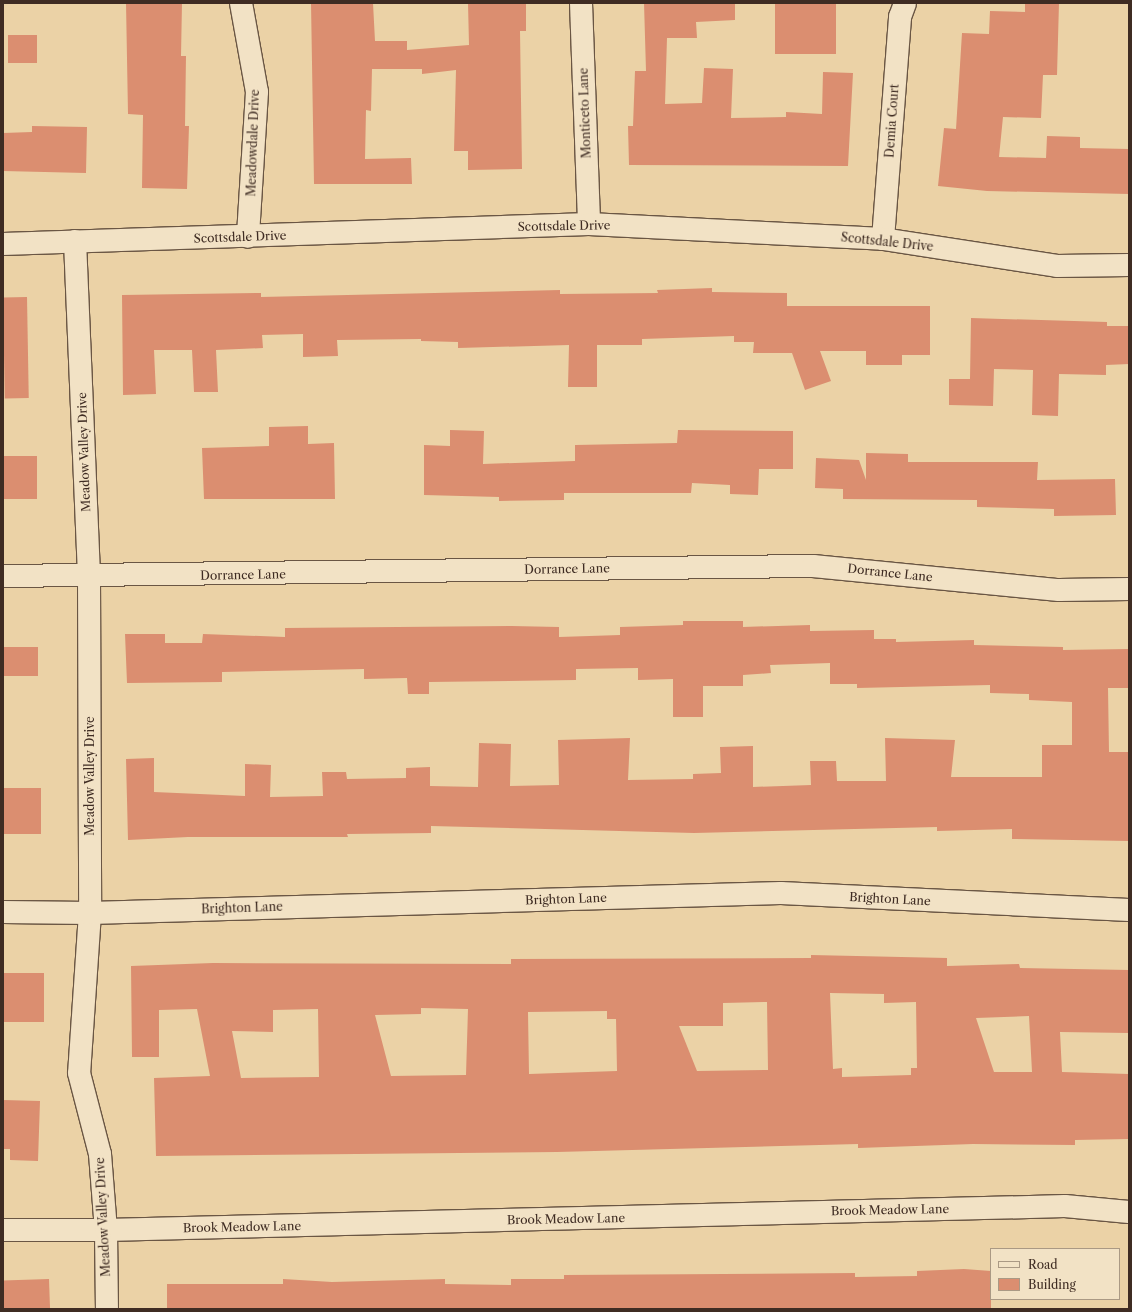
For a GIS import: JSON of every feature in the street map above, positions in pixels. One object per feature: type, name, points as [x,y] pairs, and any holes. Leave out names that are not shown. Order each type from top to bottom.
[{"type":"street","name":"Meadowdale Drive","points":[[241,3],[257,92],[248,237]]},
{"type":"street","name":"Monticeto Lane","points":[[581,3],[589,224]]},
{"type":"street","name":"Demia Court","points":[[884,239],[900,17],[905,3]]},
{"type":"street","name":"Scottsdale Drive","points":[[3,244],[75,240],[248,237],[589,224],[884,239],[1057,266],[1127,264]]},
{"type":"street","name":"Meadow Valley Drive","points":[[75,240],[89,577],[90,913],[79,1073],[100,1154],[106,1230],[107,1309]]},
{"type":"street","name":"Dorrance Lane","points":[[3,576],[89,577],[813,566],[1059,590],[1129,589]]},
{"type":"street","name":"Brighton Lane","points":[[3,912],[90,913],[781,893],[1129,910]]},
{"type":"street","name":"Brook Meadow Lane","points":[[3,1230],[106,1230],[1065,1206],[1129,1212]]},
{"type":"building","points":[[126,3],[182,3],[181,56],[186,56],[185,126],[189,126],[187,189],[142,188],[143,115],[128,114]]},
{"type":"building","points":[[311,3],[373,3],[375,41],[407,41],[407,50],[469,45],[468,3],[526,3],[526,31],[520,31],[522,169],[468,170],[468,151],[454,151],[456,70],[422,74],[422,69],[372,69],[371,111],[366,110],[365,159],[411,158],[412,184],[314,184]]},
{"type":"building","points":[[644,3],[735,3],[735,20],[696,22],[697,38],[667,38],[665,104],[702,103],[704,68],[733,69],[731,118],[786,117],[786,112],[822,114],[823,72],[853,73],[848,166],[629,165],[628,126],[633,126],[635,71],[646,71]]},
{"type":"building","points":[[775,3],[836,3],[836,54],[775,54]]},
{"type":"building","points":[[1025,3],[1059,3],[1057,75],[1043,75],[1041,118],[1003,117],[999,157],[1046,158],[1047,136],[1080,137],[1080,148],[1129,149],[1129,194],[987,191],[938,186],[944,128],[956,129],[962,33],[989,34],[990,11],[1025,12]]},
{"type":"building","points":[[8,35],[37,35],[37,63],[8,63]]},
{"type":"building","points":[[32,126],[87,127],[86,173],[3,171],[3,133],[32,132]]},
{"type":"building","points":[[712,288],[712,292],[787,293],[787,306],[930,306],[930,355],[902,355],[902,365],[866,365],[866,351],[820,351],[831,381],[805,390],[792,353],[753,353],[754,342],[734,342],[734,336],[642,339],[642,345],[597,345],[597,387],[568,387],[569,345],[458,348],[458,342],[421,341],[421,339],[337,340],[338,356],[303,357],[303,334],[262,335],[263,348],[216,350],[218,392],[194,392],[192,350],[154,350],[156,394],[123,395],[122,295],[261,293],[261,297],[560,290],[560,294],[658,293],[657,290]]},
{"type":"building","points":[[3,297],[27,297],[29,398],[5,398]]},
{"type":"building","points":[[971,318],[1107,322],[1107,326],[1129,326],[1129,364],[1106,365],[1106,375],[1059,374],[1058,416],[1032,415],[1033,370],[994,369],[993,406],[949,405],[949,379],[970,379]]},
{"type":"building","points":[[308,426],[308,444],[334,443],[335,499],[204,499],[202,448],[269,446],[269,427]]},
{"type":"building","points":[[450,430],[484,431],[483,464],[575,461],[575,445],[677,443],[678,430],[793,431],[793,469],[759,469],[758,495],[730,494],[730,485],[692,483],[691,493],[564,493],[564,500],[499,501],[499,497],[424,495],[424,445],[450,446]]},
{"type":"building","points":[[866,453],[908,454],[908,462],[1038,462],[1037,480],[1115,479],[1116,515],[1054,516],[1054,509],[977,507],[977,500],[843,499],[843,489],[815,488],[816,458],[859,460],[866,480]]},
{"type":"building","points":[[3,456],[37,456],[37,499],[3,499]]},
{"type":"building","points":[[683,621],[743,621],[743,627],[810,625],[810,631],[874,630],[874,639],[896,639],[896,642],[974,640],[974,645],[1063,647],[1063,650],[1129,649],[1129,688],[1108,688],[1109,752],[1129,752],[1129,841],[1012,839],[1012,829],[937,831],[937,827],[694,833],[431,826],[431,833],[347,834],[348,837],[188,837],[128,840],[126,759],[154,758],[154,792],[245,796],[245,764],[271,765],[270,797],[323,796],[322,772],[346,772],[347,779],[406,778],[406,768],[430,767],[430,786],[478,787],[479,743],[511,744],[510,786],[559,785],[558,740],[630,738],[628,780],[693,779],[693,774],[721,773],[720,747],[753,746],[753,787],[811,785],[810,761],[836,761],[837,781],[886,781],[885,738],[955,740],[951,777],[1042,777],[1042,745],[1072,745],[1072,702],[1029,700],[1029,694],[990,693],[990,685],[857,688],[857,684],[830,684],[830,663],[770,665],[771,673],[743,675],[743,686],[703,686],[703,717],[673,717],[673,679],[638,680],[638,668],[576,669],[576,680],[429,682],[429,694],[408,694],[407,678],[364,679],[364,669],[222,672],[222,682],[127,683],[125,634],[165,634],[165,643],[202,643],[203,634],[285,637],[285,628],[511,626],[559,627],[559,637],[620,635],[620,627],[683,625]]},
{"type":"building","points":[[3,647],[38,647],[38,676],[3,676]]},
{"type":"building","points":[[3,788],[41,788],[41,834],[3,834]]},
{"type":"building","points":[[811,955],[947,958],[947,966],[1019,964],[1020,968],[1129,970],[1129,1033],[1060,1032],[1062,1072],[1129,1074],[1129,1139],[1075,1140],[1075,1145],[973,1144],[858,1148],[858,1144],[557,1152],[156,1156],[154,1078],[210,1076],[197,1009],[159,1010],[159,1057],[132,1057],[131,966],[213,963],[511,964],[511,959],[811,958]],"holes":[[[830,993],[884,994],[884,1003],[916,1002],[917,1068],[911,1068],[911,1075],[842,1077],[842,1068],[833,1069]],[[767,1002],[768,1070],[697,1071],[679,1026],[723,1026],[723,1003]],[[421,1008],[468,1009],[466,1075],[391,1076],[375,1015],[421,1014]],[[318,1009],[319,1077],[241,1078],[232,1031],[273,1032],[273,1010]],[[607,1011],[607,1019],[616,1019],[617,1071],[529,1074],[528,1012]],[[1029,1016],[1032,1072],[994,1072],[976,1018]]]},
{"type":"building","points":[[3,973],[44,973],[44,1022],[3,1022]]},
{"type":"building","points":[[3,1100],[40,1101],[38,1161],[10,1160],[10,1149],[3,1149]]},
{"type":"building","points":[[964,1269],[990,1271],[991,1309],[167,1309],[167,1284],[283,1284],[283,1279],[332,1282],[445,1279],[445,1284],[511,1285],[511,1279],[564,1279],[564,1275],[855,1273],[855,1277],[917,1276],[917,1271]]},
{"type":"building","points":[[49,1279],[50,1309],[4,1309],[3,1281]]}]
